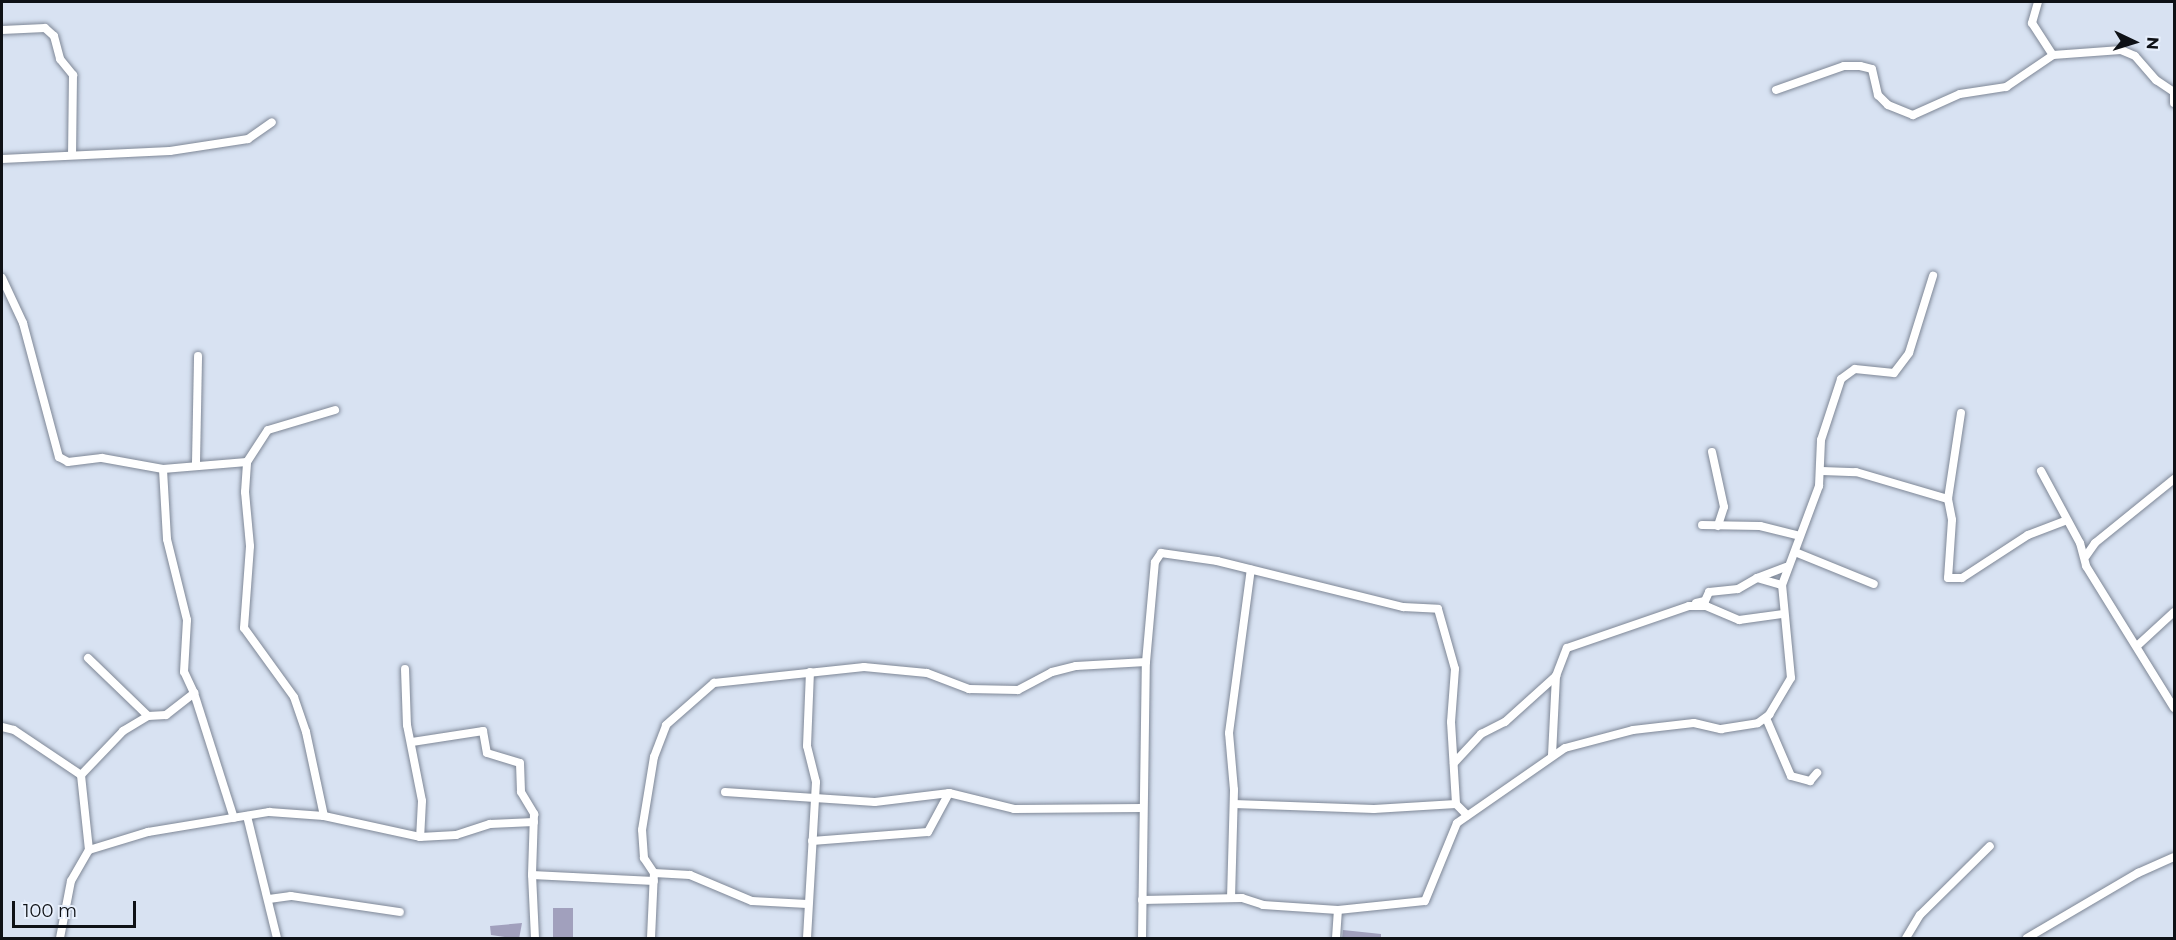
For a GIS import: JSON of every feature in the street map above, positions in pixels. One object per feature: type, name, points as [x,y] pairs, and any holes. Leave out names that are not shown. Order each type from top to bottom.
[{"type":"street","points":[[2038,2],[2032,23],[2053,55]]},
{"type":"street","points":[[2,30],[45,28],[54,36],[60,59],[73,75],[72,154]]},
{"type":"street","points":[[1776,90],[1844,66],[1860,66],[1872,69],[1878,94],[1888,105],[1913,115],[1960,94],[2006,87],[2053,55],[2121,50],[2135,56],[2156,80],[2174,92],[2175,103]]},
{"type":"street","points":[[2,159],[197,147],[248,138],[272,122]]},
{"type":"street","points":[[1142,900],[1231,898],[1338,910],[1425,901],[1454,828],[1467,815],[1552,755],[1633,730],[1694,723],[1721,729],[1766,718],[1790,683],[1790,651],[1782,614],[1782,585],[1786,567],[1795,552],[1822,471],[1821,440],[1844,374],[1855,369],[1894,373],[1909,353],[1933,276]]},
{"type":"street","points":[[2,278],[23,323],[59,457],[68,462],[112,459],[163,469],[187,468],[196,463],[247,462]]},
{"type":"street","points":[[196,463],[198,356]]},
{"type":"street","points":[[324,816],[306,732],[294,697],[243,628],[250,546],[247,462],[268,430],[335,410]]},
{"type":"street","points":[[1960,413],[1948,499],[1952,520],[1946,557],[1948,578],[1953,579],[2028,535],[2065,521]]},
{"type":"street","points":[[1712,452],[1724,507],[1718,526]]},
{"type":"street","points":[[163,469],[167,539],[187,620],[184,672],[195,693],[234,818]]},
{"type":"street","points":[[1822,471],[1856,472],[1948,499]]},
{"type":"street","points":[[2041,471],[2065,521],[2086,556],[2086,566],[2175,708]]},
{"type":"street","points":[[2086,556],[2095,543],[2175,480]]},
{"type":"street","points":[[1702,525],[1760,526],[1800,536]]},
{"type":"street","points":[[1142,939],[1146,662],[1155,562],[1161,553],[1180,552],[1403,607],[1427,605],[1441,612],[1455,669],[1451,722],[1456,804],[1467,815]]},
{"type":"street","points":[[1795,552],[1874,584]]},
{"type":"street","points":[[1552,755],[1556,676],[1567,648],[1705,601],[1709,592],[1738,589],[1757,578],[1786,567]]},
{"type":"street","points":[[1231,898],[1234,804],[1229,733],[1251,569]]},
{"type":"street","points":[[1757,578],[1782,585]]},
{"type":"street","points":[[1689,606],[1713,608],[1739,620],[1782,614]]},
{"type":"street","points":[[2137,646],[2175,612]]},
{"type":"street","points":[[88,658],[148,716]]},
{"type":"street","points":[[651,939],[654,877],[644,858],[642,830],[654,757],[666,725],[714,683],[759,681],[810,672],[864,668],[916,671],[969,688],[1018,690],[1052,672],[1076,666],[1146,662]]},
{"type":"street","points":[[405,669],[407,725],[421,793],[420,837]]},
{"type":"street","points":[[807,939],[807,904],[816,773],[807,746],[810,672]]},
{"type":"street","points":[[1455,763],[1481,734],[1505,722],[1556,676]]},
{"type":"street","points":[[60,939],[71,880],[89,850],[81,775],[110,742],[148,716],[166,715],[195,693]]},
{"type":"street","points":[[1766,718],[1791,776],[1810,781],[1817,773]]},
{"type":"street","points":[[2,728],[14,730],[81,775]]},
{"type":"street","points":[[412,742],[483,731],[487,753],[522,766],[521,792],[534,822],[532,875],[535,939]]},
{"type":"street","points":[[724,792],[815,800],[906,800],[949,793],[1014,810],[1143,808]]},
{"type":"street","points":[[812,841],[928,832],[949,793]]},
{"type":"street","points":[[1234,804],[1374,809],[1456,804]]},
{"type":"street","points":[[89,850],[148,832],[283,812],[324,816],[420,837],[456,835],[490,824],[534,822]]},
{"type":"street","points":[[247,816],[277,939]]},
{"type":"street","points":[[1906,939],[1920,915],[1990,846]]},
{"type":"street","points":[[2027,939],[2120,883],[2175,857]]},
{"type":"street","points":[[532,875],[654,877],[690,875],[752,901],[807,904]]},
{"type":"street","points":[[269,899],[291,896],[400,912]]},
{"type":"street","points":[[1336,939],[1338,910]]},
{"type":"building","points":[[553,908],[573,908],[573,938],[553,938]]},
{"type":"building","points":[[522,923],[519,939],[491,935],[490,926]]},
{"type":"building","points":[[1343,930],[1381,934],[1381,939],[1342,939]]}]
